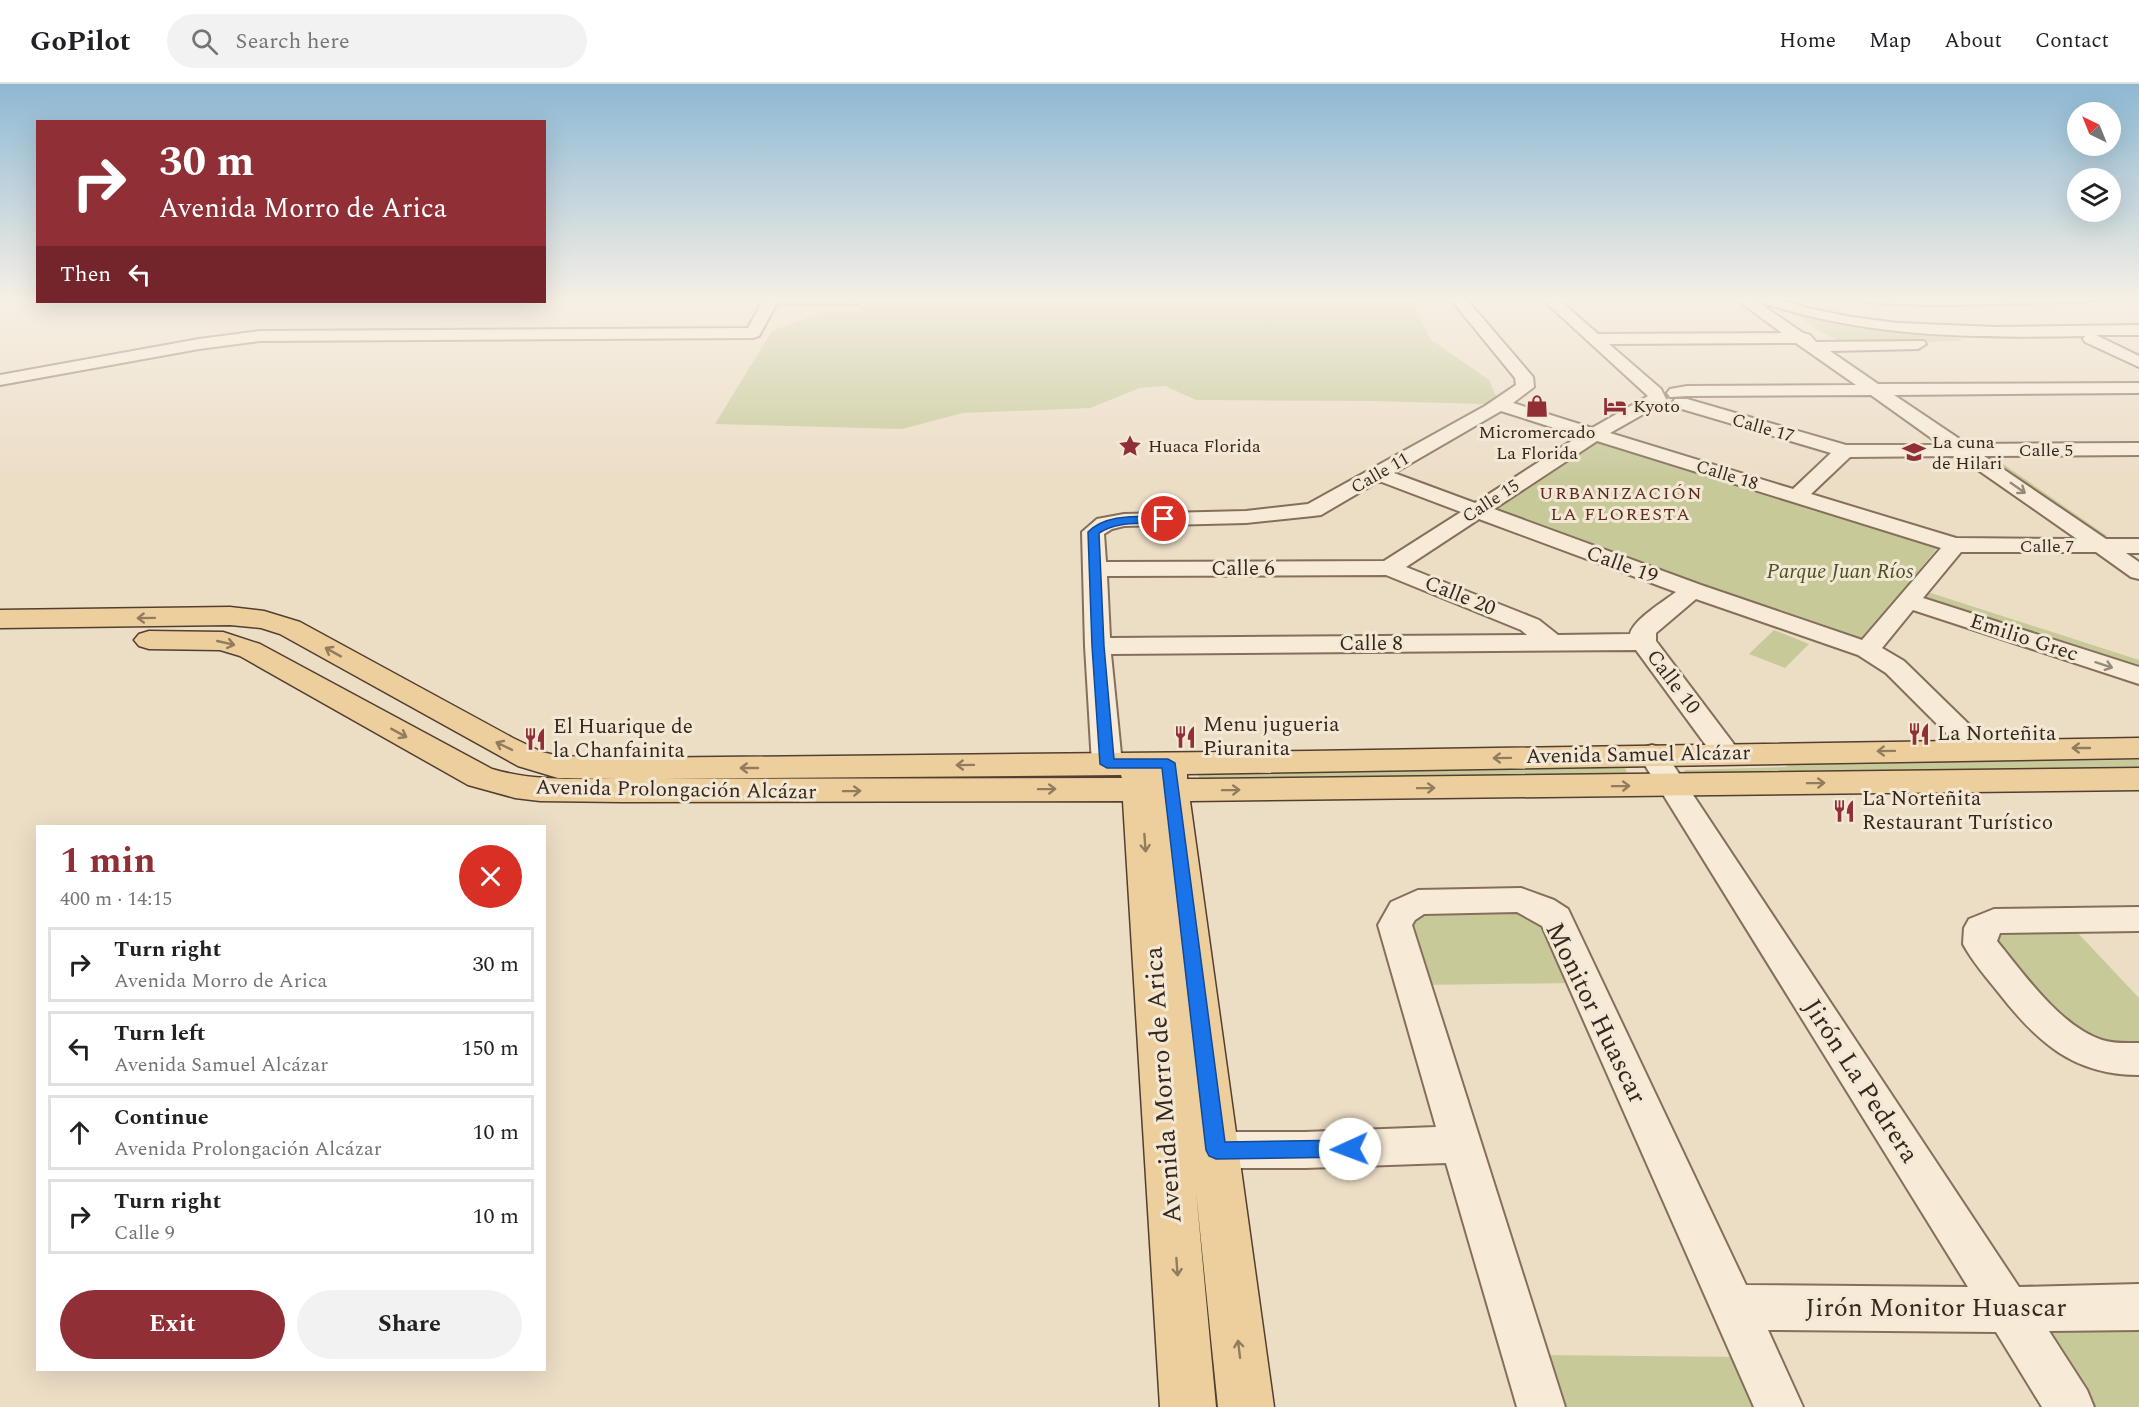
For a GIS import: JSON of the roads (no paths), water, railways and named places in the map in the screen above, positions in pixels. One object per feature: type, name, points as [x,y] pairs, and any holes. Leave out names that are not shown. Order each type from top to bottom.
[{"type":"main road","name":"Avenida Prolongación Alcázar","points":[[0,619],[230,616],[264,620],[290,628],[530,759],[558,767],[790,780]]},
{"type":"main road","name":"Avenida Prolongación Alcázar","points":[[0,640],[224,641],[250,650],[480,777],[515,787],[540,790],[790,780],[1145,774]]},
{"type":"main road","name":"Avenida Samuel Alcázar","points":[[1662,770],[1726,753],[2139,748]]},
{"type":"main road","name":"Avenida Samuel Alcázar","points":[[1145,774],[1662,770],[2139,779]]},
{"type":"main road","name":"Avenida Morro de Arica","points":[[1145,774],[1216,1150],[1246,1407]]},
{"type":"main road","name":"Avenida Morro de Arica","points":[[1145,774],[1188,1407]]},
{"type":"street","points":[[0,380],[116,359]]},
{"type":"street","name":"Calle 11","points":[[1096,569],[1094,532],[1105,524],[1124,520],[1301,513],[1323,506],[1499,405],[1525,387],[1524,377],[1509,359]]},
{"type":"street","points":[[1619,359],[1667,397],[1687,391],[2139,388]]},
{"type":"street","points":[[1838,359],[1876,390],[2139,572]]},
{"type":"street","points":[[1847,359],[1900,389],[2137,547]]},
{"type":"street","name":"Calle 15","points":[[1389,568],[1595,434],[1667,397]]},
{"type":"street","name":"Calle 17","points":[[1667,397],[1845,451]]},
{"type":"street","name":"Calle 18","points":[[1499,405],[1955,545]]},
{"type":"street","name":"Calle 5","points":[[1845,451],[2139,449]]},
{"type":"street","points":[[1797,496],[1845,451]]},
{"type":"street","name":"Calle 19","points":[[1378,474],[1475,512],[1867,650],[1895,667],[1978,749]]},
{"type":"street","points":[[1867,650],[1955,545]]},
{"type":"street","name":"Calle 7","points":[[1955,545],[2137,547]]},
{"type":"street","name":"Calle 6","points":[[1096,569],[1389,568]]},
{"type":"street","name":"Calle 20","points":[[1389,568],[1530,625],[1551,642]]},
{"type":"street","points":[[1096,569],[1098,646],[1145,774]]},
{"type":"street","name":"Calle 10","points":[[1693,590],[1646,633],[1726,753]]},
{"type":"street","name":"Emilio Grec","points":[[1914,593],[2139,656]]},
{"type":"street","name":"Emilio Grec","points":[[1914,593],[2139,676]]},
{"type":"street","name":"Calle 20","points":[[1530,625],[1646,633]]},
{"type":"street","name":"Calle 8","points":[[1098,646],[1551,642],[1646,633]]},
{"type":"street","name":"Jirón La Pedrera","points":[[1662,770],[2070,1407]]},
{"type":"street","name":"Monitor Huascar","points":[[1541,1407],[1395,925],[1403,911],[1418,902],[1521,900],[1556,918],[1779,1407]]},
{"type":"street","points":[[2124,1058],[2065,1038],[2042,1020],[1980,944],[1981,928],[1994,921],[2139,919]]},
{"type":"street","points":[[1216,1150],[1305,1150],[1461,1144]]},
{"type":"street","name":"Jirón Monitor Huascar","points":[[1733,1307],[2008,1309],[2139,1307]]},
{"type":"place","name":"Micromercado La Florida","points":[[1537,406]]},
{"type":"place","name":"Kyoto","points":[[1615,406]]},
{"type":"place","name":"Huaca Florida","points":[[1130,446]]},
{"type":"place","name":"La cuna de Hilari","points":[[1914,452]]},
{"type":"place","name":"La Norteñita","points":[[1919,734]]},
{"type":"place","name":"Menu jugueria Piuranita","points":[[1185,737]]},
{"type":"place","name":"El Huarique de la Chanfainita","points":[[535,739]]},
{"type":"place","name":"La Norteñita Restaurant Turístico","points":[[1844,811]]},
{"type":"district","name":"URBANIZACIÓN LA FLORESTA","points":[[1621,503]]},
{"type":"park label","name":"Parque Juan Ríos","points":[[1840,572]]}]
